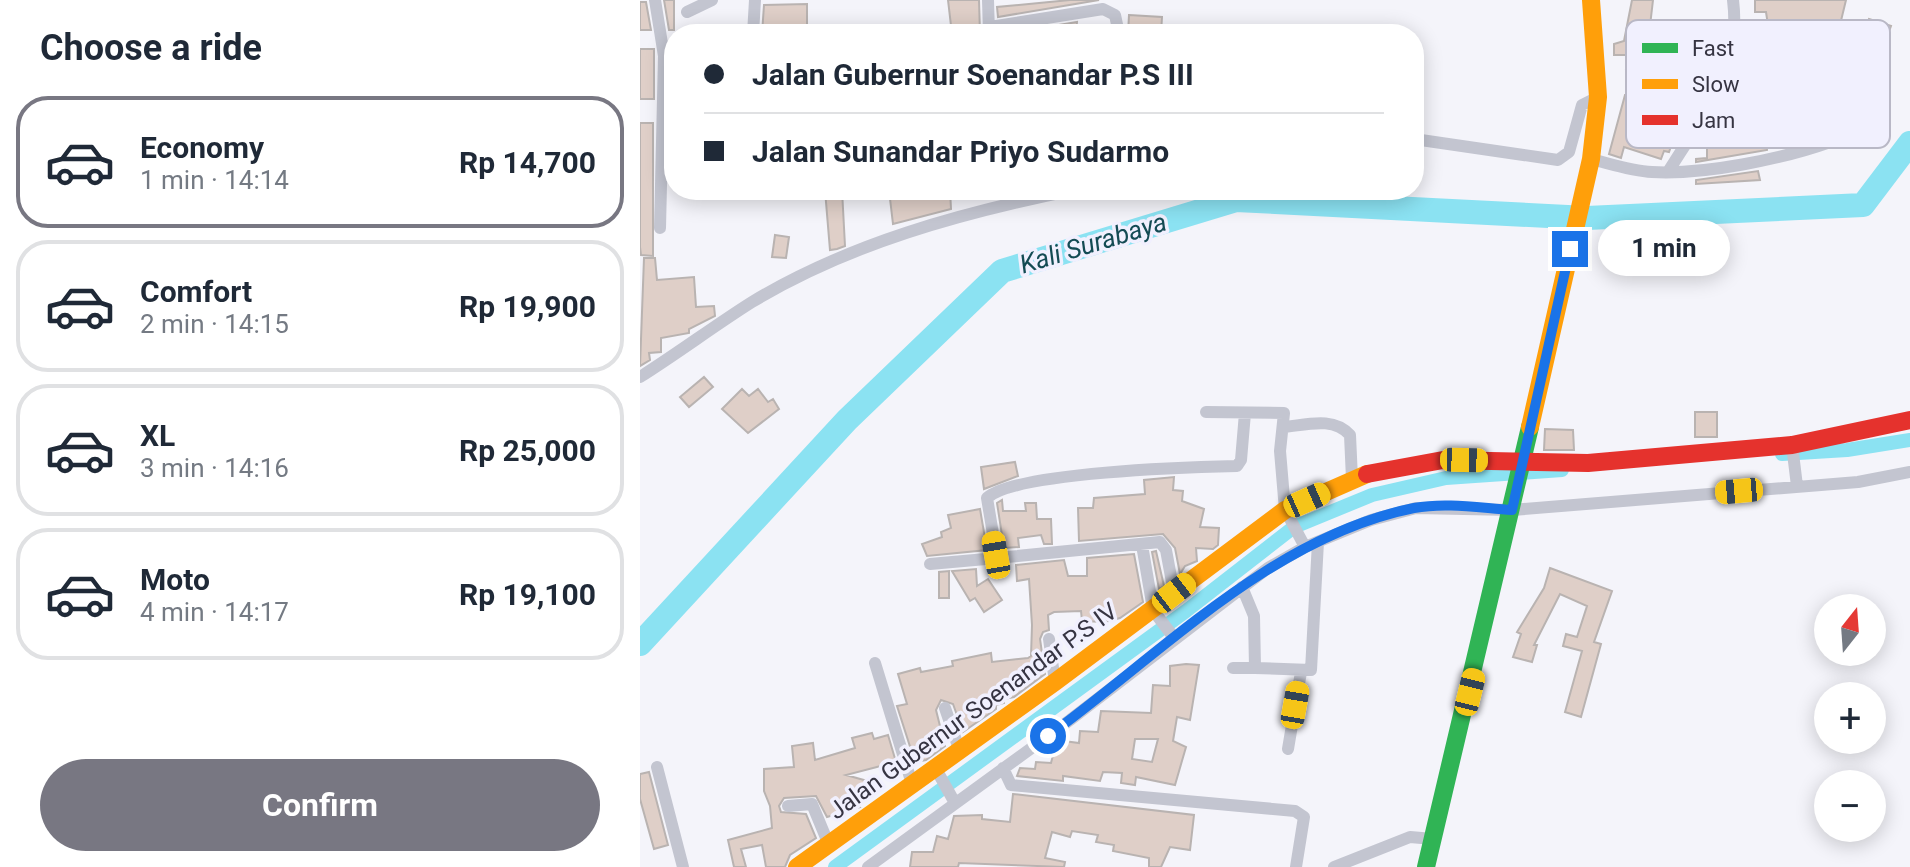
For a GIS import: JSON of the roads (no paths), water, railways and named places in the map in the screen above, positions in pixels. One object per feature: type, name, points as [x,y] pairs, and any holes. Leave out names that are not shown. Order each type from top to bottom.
[{"type":"main road","points":[[1426,867],[1513,505],[1590,163],[1598,97],[1591,0]]},
{"type":"main road","name":"Jalan Gubernur Soenandar P.S IV","points":[[797,867],[912,784],[938,771],[1286,512],[1352,479],[1387,468],[1443,460],[1588,463],[1793,448],[1910,420]]},
{"type":"street","points":[[655,0],[657,31],[664,56],[660,228]]},
{"type":"street","points":[[687,12],[712,0]]},
{"type":"street","points":[[754,24],[755,0]]},
{"type":"street","points":[[988,0],[989,24]]},
{"type":"street","points":[[1733,0],[1733,20]]},
{"type":"street","points":[[1014,24],[1094,5],[1108,9],[1115,15],[1117,24]]},
{"type":"street","points":[[1424,140],[1558,160],[1569,152],[1582,105],[1598,97]]},
{"type":"street","points":[[1668,172],[1682,148]]},
{"type":"street","points":[[1590,163],[1668,172],[1767,161],[1810,148]]},
{"type":"street","points":[[1001,200],[1002,205]]},
{"type":"street","points":[[640,377],[752,302],[819,269],[891,236],[1026,200]]},
{"type":"street","points":[[1206,412],[1280,411],[1285,416],[1280,451],[1286,512],[1308,541],[1311,670],[1233,668]]},
{"type":"street","points":[[997,558],[988,496],[1122,469],[1237,466],[1241,460],[1245,413]]},
{"type":"street","points":[[1284,427],[1327,423],[1345,429],[1350,435],[1352,479]]},
{"type":"street","points":[[1793,448],[1796,481]]},
{"type":"street","points":[[868,867],[953,799],[1003,768],[1173,637],[1308,541],[1416,508],[1513,505],[1796,481],[1858,482],[1910,472]]},
{"type":"street","points":[[930,564],[1051,550],[1072,553],[1163,544],[1174,593]]},
{"type":"street","points":[[1142,545],[1154,612],[1173,637]]},
{"type":"street","points":[[1242,587],[1254,616],[1255,668]]},
{"type":"street","points":[[1049,639],[1055,682]]},
{"type":"street","points":[[875,663],[912,784]]},
{"type":"street","points":[[1288,749],[1301,672]]},
{"type":"street","points":[[945,708],[960,752]]},
{"type":"street","points":[[657,767],[683,867]]},
{"type":"street","points":[[1003,768],[1011,785],[1295,811],[1304,817],[1296,867]]},
{"type":"street","points":[[938,771],[953,799]]},
{"type":"street","points":[[788,806],[812,804],[829,845]]},
{"type":"street","points":[[1334,867],[1410,837],[1433,839]]},
{"type":"waterway","name":"Kali Surabaya","points":[[640,644],[847,420],[1002,271],[1236,200],[1587,218],[1863,205],[1910,143]]},
{"type":"waterway","points":[[1782,454],[1847,450],[1910,440]]},
{"type":"waterway","points":[[835,867],[1186,611],[1294,527],[1372,495],[1446,478],[1562,470]]}]
